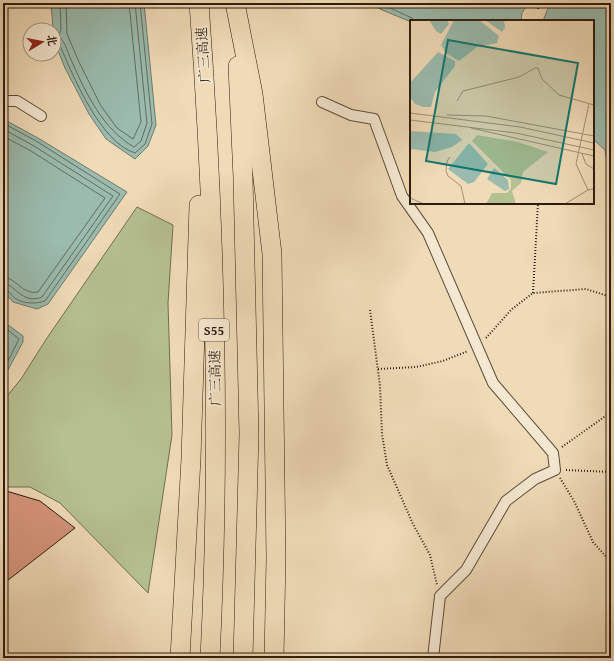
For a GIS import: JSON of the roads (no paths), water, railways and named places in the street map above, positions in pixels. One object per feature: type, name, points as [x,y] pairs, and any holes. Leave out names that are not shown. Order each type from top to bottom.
[{"type":"highway","name":"广三高速","points":[[199,3],[210,190],[216,415],[210,658]]},
{"type":"highway","points":[[234,3],[253,94],[272,254],[276,558],[274,658]]},
{"type":"highway","name":"S55","points":[[234,3],[243,178],[249,434],[243,658]]},
{"type":"highway","points":[[180,658],[191,459],[195,298],[204,77]]},
{"type":"street","points":[[3,101],[17,102],[41,116]]},
{"type":"street","points":[[322,102],[351,116],[374,119],[402,196],[428,233],[493,383],[552,453],[555,470],[535,479],[506,501],[466,570],[440,596],[433,658]]},
{"type":"water","points":[[51,3],[144,3],[156,125],[148,146],[135,159],[106,139],[89,114],[62,61],[62,22],[52,22]]},
{"type":"water","points":[[373,3],[528,3],[522,13],[521,20],[410,20],[410,22],[380,9]]},
{"type":"water","points":[[550,3],[611,3],[611,185],[605,150],[594,140],[594,20],[543,20]]},
{"type":"water","points":[[3,119],[38,138],[127,192],[48,304],[37,309],[13,302],[3,291]]},
{"type":"water","points":[[3,321],[23,336],[23,342],[3,379]]}]
